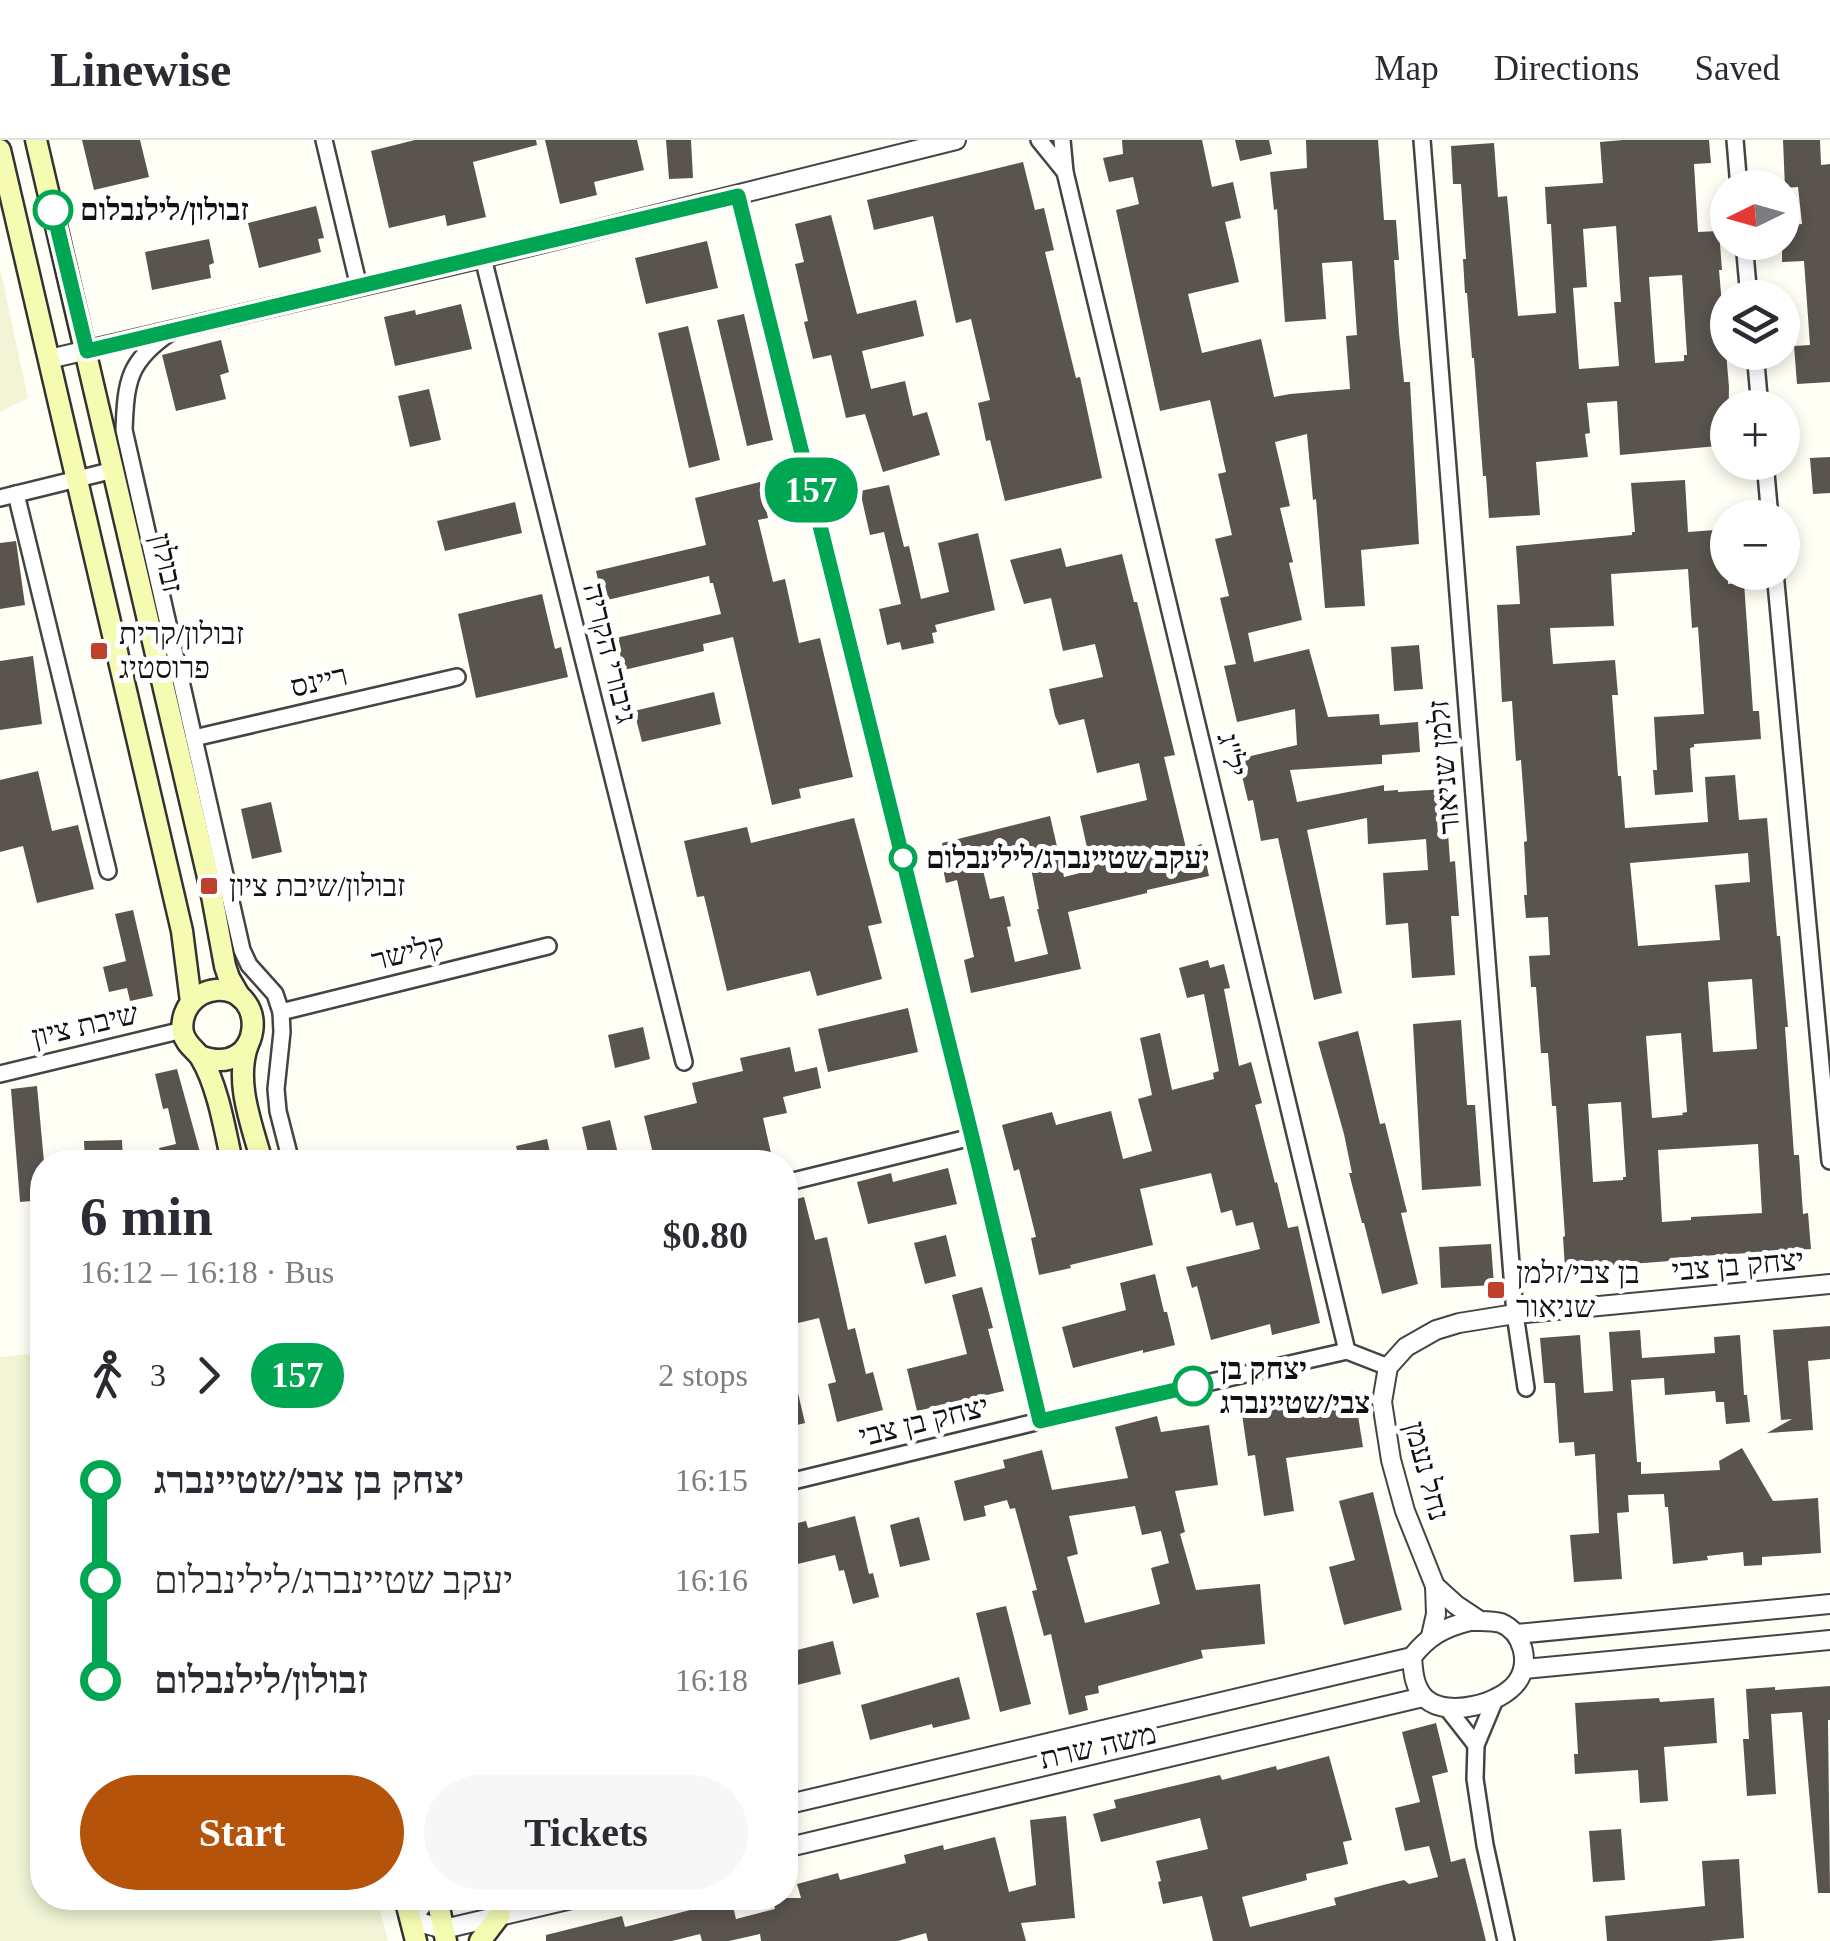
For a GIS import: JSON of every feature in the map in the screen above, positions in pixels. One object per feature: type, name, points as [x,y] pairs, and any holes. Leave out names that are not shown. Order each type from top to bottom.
[{"type":"main road","name":"זבולון","points":[[36,140],[226,966],[240,998]]},
{"type":"main road","points":[[0,150],[182,931],[191,1002]]},
{"type":"main road","points":[[248,1044],[241,1053],[223,1061],[200,1056],[190,1048],[183,1030],[183,1018],[191,1002],[206,992],[222,990],[240,998],[252,1014],[254,1029],[242,1060],[243,1085],[259,1150]]},
{"type":"main road","points":[[200,1056],[213,1087],[229,1150]]},
{"type":"main road","points":[[440,1910],[445,1935]]},
{"type":"main road","points":[[480,1941],[500,1916]]},
{"type":"street","points":[[324,140],[359,287]]},
{"type":"street","points":[[49,359],[483,258],[956,140]]},
{"type":"street","name":"יל\"ג","points":[[1039,140],[1065,172]]},
{"type":"street","name":"יל\"ג","points":[[1062,140],[1065,172],[1346,1351]]},
{"type":"street","name":"זלמן שניאור","points":[[1422,140],[1514,1314],[1526,1388]]},
{"type":"street","points":[[1735,140],[1738,170]]},
{"type":"street","points":[[738,196],[1040,1421]]},
{"type":"street","name":"גיבורי הקריה","points":[[483,258],[684,1062]]},
{"type":"street","name":"זבולון","points":[[173,331],[149,348],[132,370],[124,430],[242,950],[249,966],[274,994],[282,1012]]},
{"type":"street","points":[[108,871],[8,496],[114,470]]},
{"type":"street","points":[[1777,590],[1830,1161]]},
{"type":"street","name":"ריינס","points":[[194,738],[456,677]]},
{"type":"street","name":"קלישר","points":[[282,1012],[548,946]]},
{"type":"street","points":[[282,1012],[276,1089],[288,1150]]},
{"type":"street","name":"שיבת ציון","points":[[0,1074],[183,1030]]},
{"type":"street","points":[[798,1180],[972,1137]]},
{"type":"street","name":"יצחק בן צבי","points":[[1388,1367],[1406,1347],[1458,1323],[1514,1314],[1830,1284]]},
{"type":"street","points":[[1346,1351],[1388,1367]]},
{"type":"street","name":"יצחק בן צבי","points":[[798,1480],[1346,1351]]},
{"type":"street","name":"נחל נעמן","points":[[1388,1367],[1382,1402],[1390,1460],[1405,1511],[1435,1586],[1436,1614],[1431,1636]]},
{"type":"street","points":[[1435,1586],[1480,1621]]},
{"type":"street","points":[[1517,1634],[1830,1604]]},
{"type":"street","points":[[1480,1621],[1501,1623],[1517,1634],[1524,1669],[1517,1682],[1496,1697],[1484,1704],[1447,1708],[1423,1698],[1414,1678],[1412,1657],[1426,1639],[1451,1626],[1480,1621]]},
{"type":"street","points":[[1524,1669],[1830,1640]]},
{"type":"street","name":"משה שרת","points":[[798,1802],[1412,1657]]},
{"type":"street","points":[[1496,1697],[1476,1745],[1476,1779],[1485,1845],[1506,1941]]},
{"type":"street","name":"משה שרת","points":[[798,1845],[1423,1698]]},
{"type":"street","points":[[1447,1708],[1476,1745]]},
{"type":"street","points":[[413,1931],[445,1935],[525,1910]]},
{"type":"green space","points":[[0,268],[28,398],[0,412]]},
{"type":"green space","points":[[30,1354],[30,1910],[380,1910],[388,1941],[0,1941],[0,1357]]},
{"type":"building","points":[[82,140],[140,140],[149,177],[94,190]]},
{"type":"building","points":[[415,140],[536,140],[537,145],[473,162],[486,217],[447,226],[445,215],[389,228],[371,151]]},
{"type":"building","points":[[545,140],[637,140],[644,170],[594,182],[597,195],[560,204]]},
{"type":"building","points":[[666,140],[691,140],[693,178],[669,179]]},
{"type":"building","points":[[1122,140],[1202,140],[1212,187],[1233,182],[1241,218],[1225,222],[1239,282],[1188,294],[1202,353],[1261,339],[1274,397],[1350,389],[1346,336],[1357,335],[1352,261],[1322,263],[1326,319],[1285,322],[1277,209],[1274,210],[1270,172],[1307,168],[1306,140],[1378,140],[1384,220],[1396,220],[1399,260],[1394,260],[1399,333],[1404,382],[1410,382],[1419,544],[1361,550],[1365,606],[1325,608],[1307,434],[1275,442],[1290,506],[1280,508],[1302,620],[1248,633],[1254,662],[1309,649],[1328,717],[1379,714],[1380,725],[1418,722],[1420,752],[1382,755],[1382,764],[1290,770],[1297,802],[1384,785],[1384,791],[1398,792],[1445,789],[1450,862],[1455,861],[1459,916],[1451,916],[1455,975],[1412,978],[1408,923],[1386,925],[1383,873],[1428,870],[1426,839],[1368,844],[1367,818],[1307,830],[1342,993],[1314,1000],[1278,838],[1261,841],[1253,800],[1248,801],[1238,759],[1297,745],[1295,709],[1237,722],[1224,666],[1236,664],[1220,598],[1229,596],[1215,539],[1232,535],[1218,474],[1226,472],[1210,400],[1160,411],[1116,210],[1139,204],[1133,177],[1109,182],[1103,158],[1123,154]]},
{"type":"building","points":[[1235,140],[1269,140],[1272,154],[1240,161]]},
{"type":"building","points":[[1709,140],[1711,163],[1694,164],[1698,232],[1710,231],[1710,260],[1721,260],[1720,280],[1710,280],[1710,370],[1728,370],[1729,387],[1710,390],[1710,447],[1620,455],[1617,401],[1587,403],[1588,457],[1536,462],[1540,515],[1489,518],[1465,293],[1461,184],[1453,184],[1451,146],[1494,143],[1498,197],[1507,196],[1518,316],[1556,313],[1545,187],[1603,183],[1600,142]],"holes":[[[1616,226],[1621,302],[1614,302],[1619,366],[1579,369],[1573,288],[1587,287],[1583,229]],[[1682,275],[1687,355],[1684,361],[1655,363],[1649,277]]]},
{"type":"building","points":[[1783,140],[1820,140],[1821,165],[1830,164],[1830,382],[1797,384],[1800,346],[1810,345],[1804,261],[1782,260],[1800,260],[1800,170],[1784,170]]},
{"type":"building","points":[[1023,162],[1035,210],[1044,208],[1054,250],[1045,252],[1076,378],[1080,377],[1102,478],[1005,501],[978,403],[990,400],[971,319],[956,323],[933,216],[874,230],[867,200]]},
{"type":"building","points":[[316,206],[324,238],[318,239],[321,252],[259,268],[248,223]]},
{"type":"building","points":[[831,215],[857,314],[916,300],[924,336],[862,351],[871,389],[905,381],[913,416],[927,412],[940,455],[883,472],[865,414],[846,418],[831,355],[813,359],[795,264],[804,262],[795,224]]},
{"type":"building","points":[[209,239],[214,263],[209,265],[211,278],[152,290],[145,252]]},
{"type":"building","points":[[707,241],[718,288],[646,304],[635,258]]},
{"type":"building","points":[[461,304],[472,349],[395,366],[384,317],[415,310],[416,315]]},
{"type":"building","points":[[744,314],[773,440],[747,446],[717,320]]},
{"type":"building","points":[[688,326],[720,460],[689,468],[658,333]]},
{"type":"building","points":[[221,340],[229,372],[220,375],[226,399],[176,411],[162,355]]},
{"type":"building","points":[[429,389],[441,440],[410,447],[398,396]]},
{"type":"building","points":[[1830,457],[1830,493],[1813,494],[1810,458]]},
{"type":"building","points":[[1685,480],[1688,532],[1710,530],[1710,590],[1744,590],[1753,711],[1759,711],[1761,739],[1694,744],[1690,748],[1693,792],[1655,795],[1654,717],[1704,714],[1698,627],[1692,628],[1688,569],[1611,574],[1614,626],[1550,628],[1553,664],[1615,660],[1618,695],[1612,695],[1625,828],[1708,822],[1705,777],[1735,775],[1739,820],[1767,818],[1788,1027],[1794,1155],[1799,1155],[1803,1214],[1808,1213],[1811,1249],[1565,1269],[1556,1106],[1552,1106],[1548,1053],[1541,1053],[1536,987],[1531,987],[1529,956],[1550,955],[1548,917],[1526,918],[1527,841],[1521,760],[1516,761],[1512,701],[1502,702],[1497,605],[1520,604],[1516,546],[1635,532],[1631,483]],"holes":[[[1748,853],[1750,882],[1715,885],[1720,940],[1638,946],[1630,863]],[[1752,979],[1757,1049],[1713,1052],[1708,982]],[[1681,1033],[1687,1112],[1652,1118],[1646,1036]],[[1621,1102],[1626,1177],[1623,1180],[1593,1182],[1588,1104]],[[1758,1144],[1762,1213],[1662,1222],[1658,1150]]]},
{"type":"building","points":[[760,482],[768,518],[758,520],[773,582],[785,579],[799,643],[820,638],[853,777],[799,789],[801,798],[772,805],[733,637],[703,644],[704,651],[624,670],[616,638],[721,614],[709,576],[603,601],[596,571],[706,545],[695,498]]},
{"type":"building","points":[[889,485],[921,599],[949,592],[938,543],[978,533],[995,610],[935,625],[934,643],[902,650],[900,642],[887,645],[879,609],[901,604],[884,532],[870,535],[860,491]]},
{"type":"building","points":[[515,502],[522,533],[445,551],[437,521]]},
{"type":"building","points":[[16,541],[25,605],[0,609],[0,543]]},
{"type":"building","points":[[1061,548],[1066,567],[1122,554],[1175,755],[1164,757],[1186,848],[1202,844],[1209,876],[1068,912],[1081,969],[971,993],[964,960],[974,957],[957,880],[946,883],[942,843],[1050,816],[1064,877],[1092,870],[1080,816],[1147,800],[1139,763],[1097,773],[1084,719],[1059,725],[1049,689],[1103,677],[1095,644],[1063,651],[1051,598],[1024,604],[1010,560]],"holes":[[[1023,855],[1025,864],[1030,863],[1048,954],[1015,962],[1004,896],[990,899],[982,866]]]},
{"type":"building","points":[[542,594],[555,649],[561,647],[568,677],[476,698],[458,614]]},
{"type":"building","points":[[1419,645],[1423,689],[1394,691],[1391,647]]},
{"type":"building","points":[[33,656],[42,724],[0,730],[0,661]]},
{"type":"building","points":[[714,692],[721,724],[642,742],[634,711]]},
{"type":"building","points":[[38,771],[52,831],[78,825],[94,889],[37,903],[23,846],[0,852],[0,780]]},
{"type":"building","points":[[271,802],[282,852],[252,859],[241,809]]},
{"type":"building","points":[[854,818],[882,923],[868,926],[882,979],[817,996],[810,971],[727,991],[704,896],[697,897],[684,841],[747,827],[751,843]]},
{"type":"building","points":[[133,910],[153,996],[130,1001],[127,988],[109,992],[103,967],[126,961],[115,914]]},
{"type":"building","points":[[1208,960],[1210,968],[1224,964],[1230,988],[1224,989],[1239,1066],[1251,1062],[1262,1103],[1255,1105],[1275,1183],[1288,1228],[1298,1226],[1320,1323],[1272,1335],[1270,1324],[1211,1340],[1197,1286],[1192,1288],[1186,1267],[1260,1249],[1253,1222],[1236,1226],[1232,1210],[1221,1213],[1211,1173],[1140,1189],[1153,1245],[1039,1275],[1031,1238],[1036,1237],[1019,1169],[1014,1171],[1002,1125],[1052,1112],[1056,1125],[1111,1111],[1123,1159],[1152,1151],[1138,1099],[1152,1095],[1140,1038],[1160,1033],[1172,1090],[1214,1079],[1213,1073],[1219,1071],[1204,994],[1187,998],[1179,968]]},
{"type":"building","points":[[908,1008],[918,1052],[828,1072],[818,1029]]},
{"type":"building","points":[[1461,1020],[1467,1105],[1475,1105],[1481,1186],[1422,1190],[1413,1024]]},
{"type":"building","points":[[643,1027],[650,1059],[615,1068],[608,1035]]},
{"type":"building","points":[[1358,1031],[1380,1124],[1385,1123],[1407,1212],[1401,1213],[1418,1284],[1382,1294],[1318,1042]]},
{"type":"building","points":[[790,1047],[795,1072],[817,1067],[821,1088],[783,1097],[787,1113],[763,1118],[770,1150],[652,1150],[644,1116],[697,1103],[692,1083],[743,1071],[740,1058]]},
{"type":"building","points":[[177,1069],[199,1150],[160,1150],[176,1144],[155,1074]]},
{"type":"building","points":[[37,1086],[43,1150],[30,1150],[30,1201],[20,1202],[11,1089]]},
{"type":"building","points":[[610,1120],[617,1150],[587,1150],[582,1127]]},
{"type":"building","points":[[547,1139],[549,1150],[517,1150],[516,1146]]},
{"type":"building","points":[[122,1140],[122,1150],[84,1150],[84,1141]]},
{"type":"building","points":[[948,1168],[957,1204],[868,1224],[857,1182],[891,1173],[893,1182]]},
{"type":"building","points":[[804,1197],[815,1240],[827,1237],[848,1330],[855,1328],[866,1374],[873,1372],[883,1410],[837,1422],[828,1384],[836,1382],[819,1318],[798,1323],[798,1199]]},
{"type":"building","points":[[946,1235],[956,1276],[925,1284],[914,1243]]},
{"type":"building","points":[[1491,1244],[1494,1285],[1441,1288],[1439,1247]]},
{"type":"building","points":[[1155,1274],[1175,1345],[1073,1368],[1062,1327],[1126,1310],[1120,1283]]},
{"type":"building","points":[[982,1287],[1004,1391],[917,1411],[907,1369],[967,1354],[952,1295]]},
{"type":"building","points":[[1830,1326],[1830,1359],[1808,1361],[1813,1430],[1767,1433],[1792,1419],[1781,1420],[1773,1330]]},
{"type":"building","points":[[1640,1330],[1642,1358],[1715,1353],[1714,1337],[1740,1335],[1750,1422],[1726,1424],[1724,1402],[1716,1402],[1715,1391],[1665,1395],[1664,1378],[1631,1380],[1641,1474],[1720,1470],[1719,1461],[1742,1448],[1773,1501],[1818,1498],[1821,1553],[1762,1557],[1762,1565],[1744,1566],[1743,1552],[1673,1564],[1664,1494],[1628,1495],[1629,1512],[1617,1513],[1622,1579],[1574,1582],[1570,1535],[1599,1533],[1595,1454],[1575,1456],[1574,1442],[1559,1443],[1555,1383],[1544,1383],[1540,1338],[1580,1335],[1584,1393],[1613,1391],[1609,1332]]},
{"type":"building","points":[[1354,1391],[1363,1447],[1286,1458],[1294,1511],[1264,1516],[1255,1455],[1248,1456],[1240,1400],[1269,1395],[1270,1404]]},
{"type":"building","points":[[798,1393],[805,1423],[798,1425]]},
{"type":"building","points":[[1157,1416],[1161,1432],[1209,1425],[1218,1485],[1175,1491],[1185,1532],[1180,1534],[1196,1590],[1260,1584],[1265,1644],[1201,1650],[1203,1658],[1098,1686],[1099,1693],[1085,1696],[1088,1710],[1069,1715],[1051,1634],[1044,1636],[1032,1591],[1037,1590],[1015,1508],[1010,1509],[1007,1500],[984,1506],[986,1516],[964,1521],[954,1481],[1005,1468],[1003,1460],[1042,1450],[1052,1490],[1128,1478],[1115,1427]],"holes":[[[1135,1506],[1142,1535],[1161,1531],[1169,1563],[1151,1568],[1160,1604],[1085,1623],[1067,1557],[1078,1554],[1069,1516]]]},
{"type":"building","points":[[1373,1492],[1402,1610],[1344,1625],[1329,1567],[1355,1560],[1339,1501]]},
{"type":"building","points":[[855,1516],[869,1574],[873,1573],[879,1597],[853,1604],[844,1570],[839,1571],[835,1555],[798,1564],[798,1523],[806,1521],[808,1528]]},
{"type":"building","points":[[919,1517],[930,1560],[900,1567],[890,1525]]},
{"type":"building","points":[[1006,1606],[1031,1704],[1000,1712],[976,1613]]},
{"type":"building","points":[[833,1641],[841,1674],[798,1685],[798,1650]]},
{"type":"building","points":[[959,1677],[970,1719],[870,1740],[861,1705]]},
{"type":"building","points":[[1830,1686],[1830,1893],[1818,1893],[1802,1712],[1771,1714],[1776,1794],[1747,1796],[1743,1739],[1749,1739],[1746,1689]]},
{"type":"building","points":[[1659,1698],[1660,1702],[1714,1698],[1717,1743],[1664,1747],[1668,1801],[1640,1803],[1638,1770],[1575,1774],[1575,1703]]},
{"type":"building","points":[[1436,1723],[1448,1772],[1432,1776],[1451,1862],[1465,1858],[1486,1941],[1213,1941],[1202,1896],[1163,1904],[1158,1882],[1161,1881],[1156,1861],[1208,1849],[1200,1818],[1101,1842],[1093,1814],[1116,1808],[1114,1800],[1220,1775],[1222,1780],[1276,1766],[1277,1770],[1329,1756],[1352,1840],[1343,1842],[1348,1864],[1306,1874],[1307,1880],[1242,1897],[1250,1927],[1336,1905],[1334,1898],[1404,1880],[1409,1884],[1438,1877],[1429,1846],[1405,1851],[1395,1808],[1420,1802],[1402,1732]]},
{"type":"building","points":[[1066,1816],[1075,1918],[1021,1923],[1026,1941],[928,1941],[926,1933],[898,1941],[761,1941],[760,1934],[729,1941],[702,1941],[700,1934],[672,1941],[546,1941],[546,1935],[622,1916],[625,1927],[690,1910],[734,1910],[736,1919],[771,1910],[798,1910],[798,1884],[838,1873],[840,1880],[906,1863],[904,1855],[995,1837],[1009,1892],[1036,1885],[1030,1820]]},
{"type":"building","points":[[1621,1829],[1625,1880],[1593,1882],[1589,1831]]},
{"type":"building","points":[[1739,1859],[1744,1938],[1607,1941],[1605,1916],[1705,1906],[1702,1861]]},
{"type":"bus line","name":"157","points":[[53,210],[87,351],[738,196],[1040,1421],[1193,1386]]},
{"type":"place","name":"זבולון/לילנבלום","points":[[53,210]]},
{"type":"place","name":"זבולון/קרית פרוסטיג","points":[[99,651]]},
{"type":"place","name":"יעקב שטיינברג/לילינבלום","points":[[903,858]]},
{"type":"place","name":"זבולון/שיבת ציון","points":[[209,886]]},
{"type":"place","name":"בן צבי/זלמן שניאור","points":[[1496,1290]]},
{"type":"place","name":"יצחק בן צבי/שטיינברג","points":[[1193,1386]]}]
